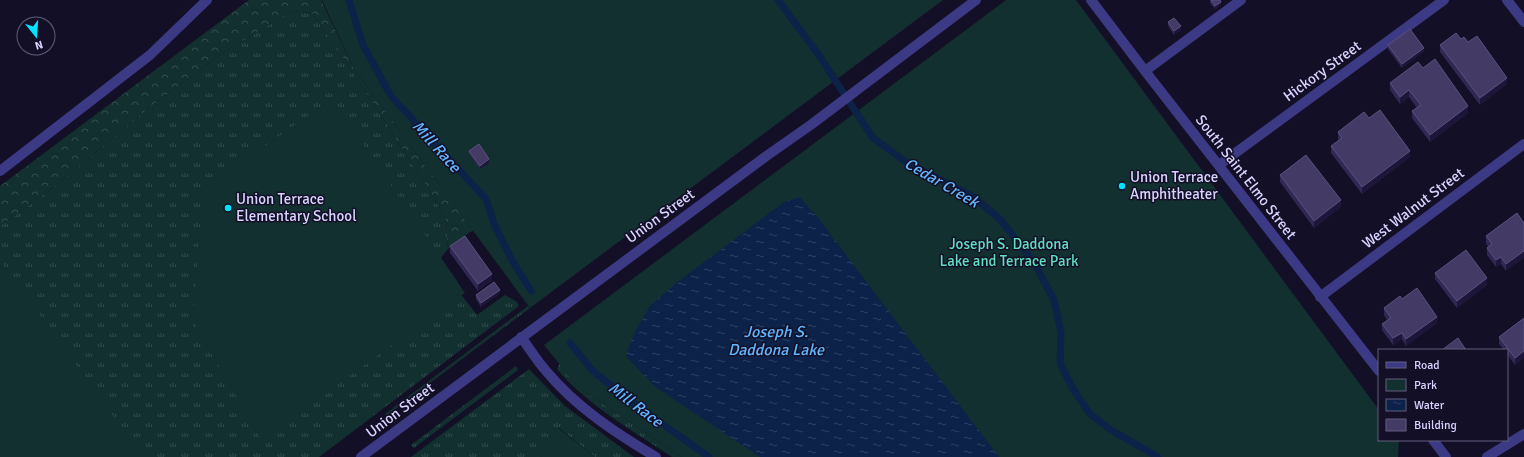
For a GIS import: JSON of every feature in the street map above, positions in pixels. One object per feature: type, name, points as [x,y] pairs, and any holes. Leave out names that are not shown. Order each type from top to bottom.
[{"type":"street","points":[[0,171],[150,55],[207,0]]},
{"type":"street","name":"Union Street","points":[[361,457],[888,68],[976,0]]},
{"type":"street","name":"South Saint Elmo Street","points":[[1092,0],[1145,71],[1378,370]]},
{"type":"street","points":[[1145,71],[1241,0]]},
{"type":"street","name":"Hickory Street","points":[[1219,165],[1444,0]]},
{"type":"street","points":[[1507,0],[1524,22]]},
{"type":"street","name":"West Walnut Street","points":[[1320,297],[1524,144]]},
{"type":"street","points":[[522,337],[546,372],[568,394],[604,423],[656,457]]},
{"type":"street","points":[[1487,457],[1524,434]]},
{"type":"street","points":[[1434,441],[1446,457]]},
{"type":"green space","points":[[249,0],[321,0],[354,69],[473,230],[448,249],[446,220],[433,196],[358,80],[312,13],[291,11],[224,52],[145,111],[49,191],[0,226],[0,186]]},
{"type":"green space","points":[[322,0],[943,0],[530,308],[354,69]]},
{"type":"green space","name":"Joseph S. Daddona Lake and Terrace Park","points":[[1006,0],[1076,0],[1378,409],[1378,441],[1399,441],[1398,457],[682,457],[578,387],[544,345]]},
{"type":"green space","name":"Union Terrace Elementary School","points":[[291,11],[312,13],[358,80],[433,196],[446,220],[448,249],[441,258],[457,281],[459,292],[477,315],[505,295],[517,302],[519,306],[319,457],[0,457],[0,226],[49,191],[145,111],[224,52]]},
{"type":"green space","points":[[332,99],[465,293],[261,439],[193,321],[203,190]]},
{"type":"green space","points":[[1,262],[143,457],[0,457]]},
{"type":"green space","points":[[528,306],[530,308],[386,416],[385,414]]},
{"type":"green space","points":[[560,363],[578,387],[682,457],[672,457],[596,406],[582,395],[557,369]]},
{"type":"green space","points":[[516,366],[518,370],[414,448],[411,445]]},
{"type":"green space","points":[[529,369],[565,406],[634,457],[595,457],[559,428],[541,457],[411,457]]},
{"type":"green space","points":[[558,428],[595,457],[541,457]]},
{"type":"water","name":"Joseph S. Daddona Lake","points":[[800,197],[819,219],[999,457],[760,457],[654,386],[626,356],[634,333],[650,306],[676,283],[784,202]]},
{"type":"building","points":[[1211,0],[1220,0],[1221,2],[1215,6]]},
{"type":"building","points":[[1174,18],[1181,26],[1174,31],[1168,22]]},
{"type":"building","points":[[1410,29],[1424,48],[1402,64],[1388,45]]},
{"type":"building","points":[[1456,33],[1461,39],[1464,37],[1468,42],[1477,36],[1507,78],[1480,98],[1440,45]]},
{"type":"building","points":[[1435,59],[1468,106],[1430,135],[1412,111],[1421,105],[1409,90],[1400,97],[1390,83],[1418,62],[1423,68]]},
{"type":"building","points":[[1380,110],[1410,151],[1362,187],[1331,146],[1342,138],[1338,132],[1364,112],[1369,118]]},
{"type":"building","points":[[479,144],[489,159],[480,166],[469,151]]},
{"type":"building","points":[[1306,155],[1341,200],[1314,221],[1280,175]]},
{"type":"building","points":[[1517,213],[1524,223],[1524,251],[1506,264],[1501,257],[1496,260],[1487,248],[1492,244],[1486,236]]},
{"type":"building","points":[[465,236],[492,274],[478,284],[450,246]]},
{"type":"building","points":[[1466,250],[1487,278],[1457,301],[1435,273]]},
{"type":"building","points":[[494,282],[500,290],[481,303],[476,295]]},
{"type":"building","points":[[1417,288],[1437,317],[1406,339],[1402,333],[1393,338],[1382,324],[1391,318],[1384,308],[1400,296],[1402,299]]},
{"type":"building","points":[[1524,318],[1524,351],[1515,358],[1499,337]]},
{"type":"building","points":[[1458,338],[1465,349],[1443,349]]},
{"type":"waterway","name":"Mill Race","points":[[349,0],[363,45],[391,96],[486,199],[494,224],[512,260],[531,291]]},
{"type":"waterway","name":"Cedar Creek","points":[[778,0],[818,54],[873,138],[906,162],[972,196],[1000,219],[1035,264],[1054,300],[1061,333],[1060,363],[1073,389],[1090,414],[1111,430],[1158,457]]},
{"type":"waterway","name":"Mill Race","points":[[570,343],[593,371],[637,406],[709,457]]},
{"type":"place","name":"Union Terrace Amphitheater","points":[[1122,186]]},
{"type":"place","name":"Union Terrace Elementary School","points":[[228,208]]}]
